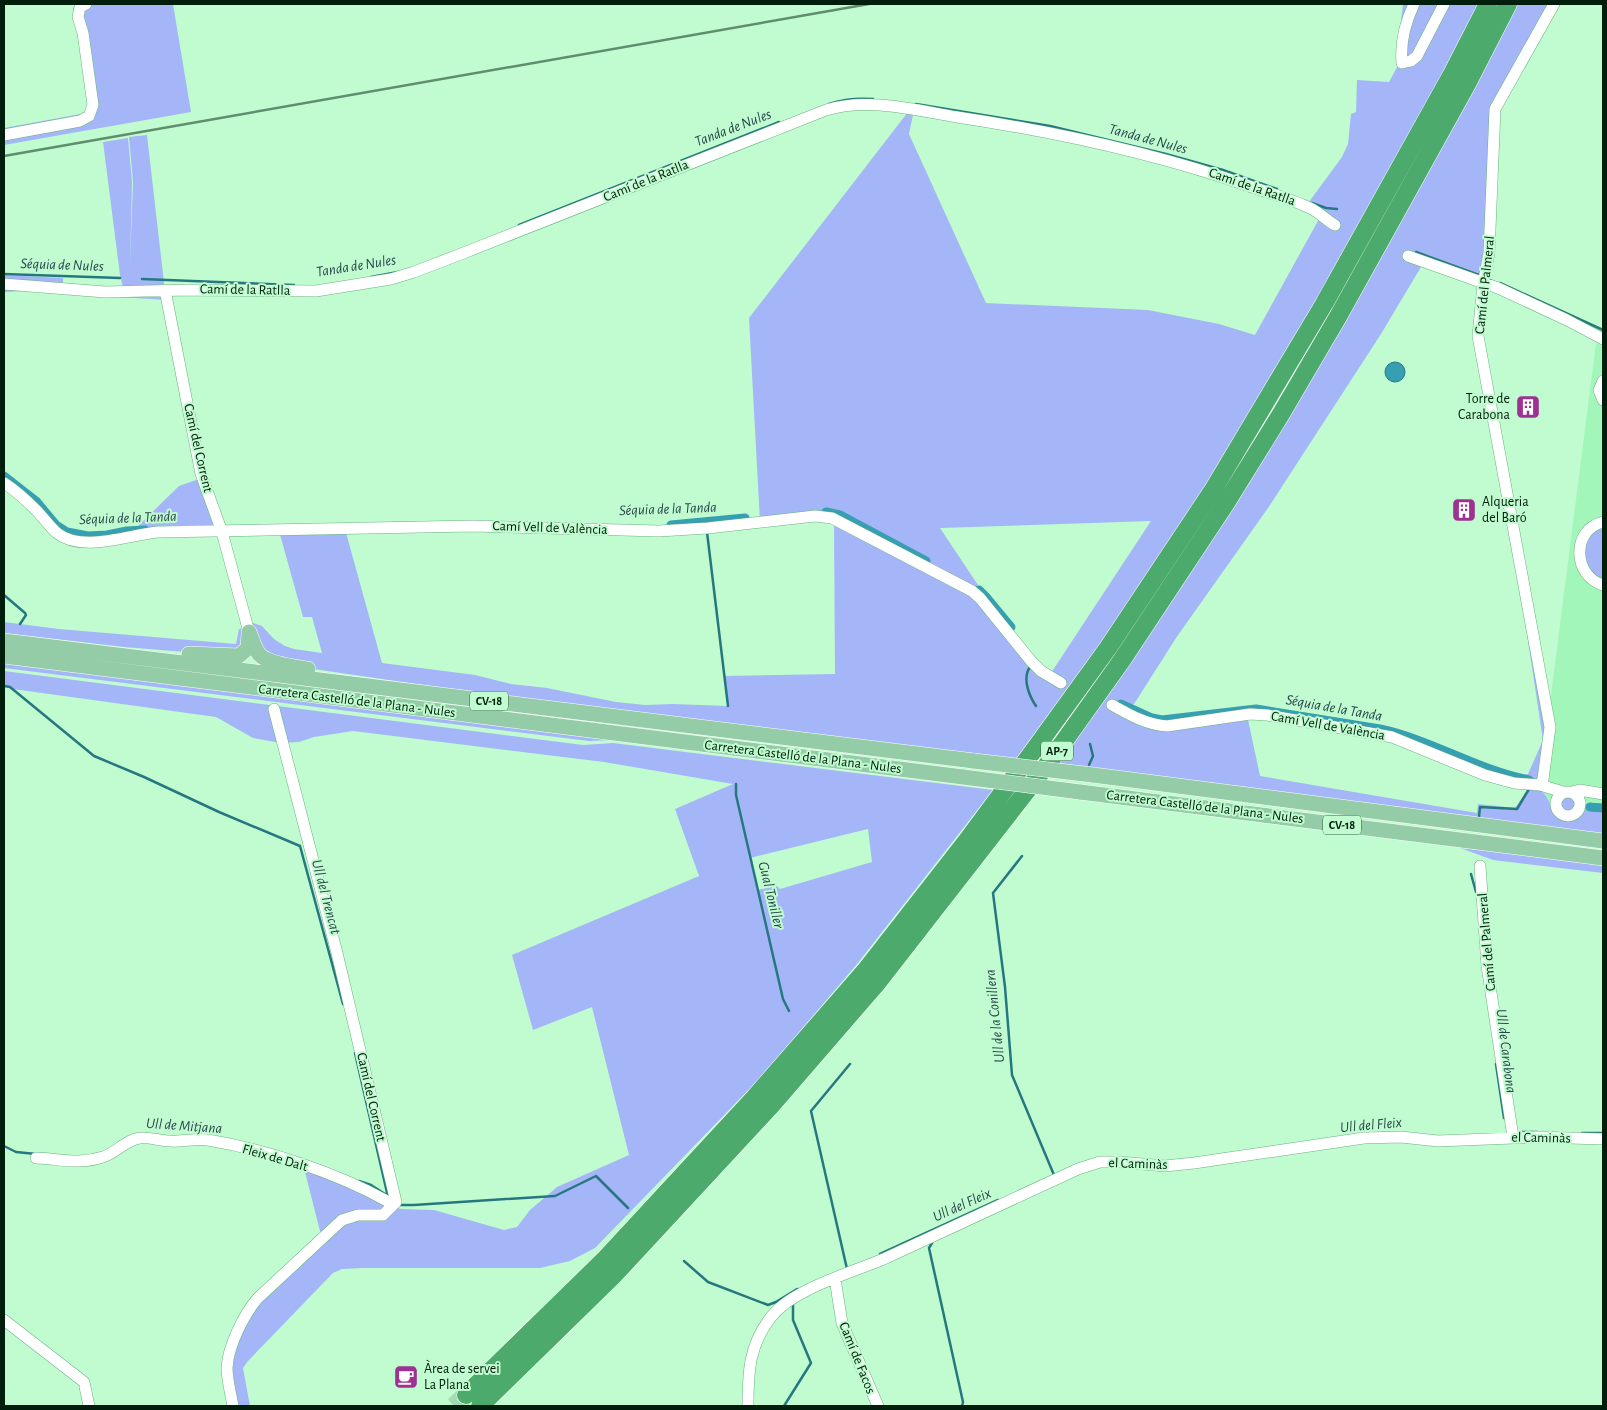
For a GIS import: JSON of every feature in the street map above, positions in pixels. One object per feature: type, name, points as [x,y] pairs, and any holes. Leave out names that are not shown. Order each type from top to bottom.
[{"type":"highway","name":"AP-7","points":[[466,1395],[604,1260],[755,1097],[865,971],[966,843],[1108,648],[1213,490],[1324,304],[1488,4]]},
{"type":"highway","name":"AP-7","points":[[480,1406],[615,1274],[769,1108],[878,982],[1050,761],[1122,660],[1276,422],[1344,306],[1467,84],[1508,4]]},
{"type":"main road","name":"CV-18","points":[[4,639],[106,648],[239,656],[248,648],[249,632]]},
{"type":"main road","name":"CV-18","points":[[249,632],[261,657],[277,663],[512,704]]},
{"type":"main road","name":"Carretera Castelló de la Plana - Nules","points":[[4,639],[512,704],[974,760],[1603,841]]},
{"type":"main road","name":"Carretera Castelló de la Plana - Nules","points":[[4,656],[1603,858]]},
{"type":"street","points":[[4,135],[80,121],[90,116],[93,104],[83,33],[78,18],[80,7],[86,4]]},
{"type":"street","points":[[1414,4],[1403,33],[1402,63],[1410,61],[1417,56],[1444,4]]},
{"type":"street","name":"Camí del Palmeral","points":[[1540,785],[1543,779],[1550,727],[1478,336],[1489,253],[1496,110],[1554,4]]},
{"type":"street","name":"Camí de la Ratlla","points":[[4,284],[105,292],[165,290],[316,291],[391,279],[461,254],[826,110],[858,103],[1020,126],[1092,141],[1168,160],[1203,170],[1311,208],[1335,225]]},
{"type":"street","points":[[1408,256],[1484,283],[1560,316],[1603,339]]},
{"type":"street","name":"Camí del Corrent","points":[[165,290],[201,474],[222,532],[249,632]]},
{"type":"street","points":[[1603,381],[1599,390],[1603,400]]},
{"type":"street","name":"Camí Vell de València","points":[[4,483],[28,503],[58,534],[71,540],[97,543],[138,534],[158,532],[473,526],[659,531],[708,528],[815,516],[832,518],[972,591],[980,598],[1031,661],[1041,671],[1061,683]]},
{"type":"street","points":[[1603,522],[1590,529],[1583,538],[1580,549],[1580,560],[1583,570],[1590,578],[1603,585]]},
{"type":"street","name":"Camí Vell de València","points":[[1112,705],[1155,725],[1167,726],[1250,714],[1267,715],[1392,737],[1429,750],[1485,775],[1514,783],[1540,785],[1568,792],[1581,790],[1603,794]]},
{"type":"street","name":"Camí del Corrent","points":[[274,709],[337,953],[396,1202],[392,1206]]},
{"type":"street","points":[[1540,785],[1555,804],[1558,812],[1565,816],[1577,813],[1580,803],[1578,797],[1568,792],[1557,797],[1555,804]]},
{"type":"street","points":[[1580,803],[1603,794]]},
{"type":"street","name":"Camí del Palmeral","points":[[1480,866],[1487,966],[1513,1137]]},
{"type":"street","name":"el Caminàs","points":[[748,1406],[749,1366],[757,1338],[783,1304],[801,1293],[886,1258],[1078,1169],[1100,1162],[1165,1166],[1364,1138],[1401,1137],[1438,1141],[1513,1137],[1603,1139]]},
{"type":"street","name":"Fleix de Dalt","points":[[36,1158],[76,1162],[88,1160],[105,1156],[134,1139],[140,1138],[170,1141],[206,1140],[259,1152],[310,1167],[354,1183],[387,1201],[392,1206]]},
{"type":"street","points":[[233,1406],[227,1366],[242,1321],[248,1310],[258,1298],[342,1220],[358,1215],[383,1214],[389,1211],[392,1206]]},
{"type":"street","name":"Camí de Facos","points":[[835,1279],[842,1323],[878,1406]]},
{"type":"street","points":[[4,1320],[84,1382],[89,1406]]},
{"type":"shaded area","points":[[78,4],[173,4],[191,112],[4,145],[4,128],[86,113],[89,103],[73,8]]},
{"type":"shaded area","points":[[1403,4],[1482,4],[1433,98],[1222,465],[1021,762],[532,701],[300,667],[245,650],[198,653],[124,647],[4,633],[4,622],[59,629],[236,644],[239,629],[248,626],[247,621],[262,626],[274,639],[285,646],[322,653],[312,617],[303,617],[279,531],[345,529],[382,663],[475,675],[511,684],[547,688],[616,702],[645,705],[728,706],[725,676],[835,674],[834,524],[832,518],[760,522],[749,318],[908,112],[914,110],[909,134],[986,303],[1148,310],[1219,324],[1255,335],[1319,219],[1306,206],[1342,157],[1348,144],[1351,114],[1356,112],[1357,80],[1389,82],[1402,58],[1399,38]],"holes":[[[1151,521],[1049,676],[980,598],[980,588],[940,528]]]},
{"type":"shaded area","points":[[1514,4],[1553,4],[1495,109],[1483,283],[1424,262],[1381,334],[1268,508],[1176,638],[1127,713],[1155,726],[1247,715],[1260,776],[1477,813],[1478,804],[1515,808],[1531,785],[1514,783],[1520,775],[1528,774],[1543,740],[1513,542],[1548,718],[1539,789],[1557,814],[1566,820],[1573,819],[1589,805],[1595,803],[1603,804],[1603,838],[1051,766],[1164,604]]},
{"type":"shaded area","points":[[147,135],[166,300],[27,291],[4,292],[4,275],[63,278],[63,288],[124,292],[120,275],[103,142],[128,138],[132,182],[130,266],[133,182],[129,137]]},
{"type":"shaded area","points":[[1596,343],[1603,346],[1603,804],[1593,802],[1587,804],[1576,817],[1566,819],[1558,815],[1539,789]]},
{"type":"shaded area","points":[[1395,362],[1402,365],[1405,372],[1402,379],[1395,382],[1388,379],[1385,372],[1388,365]]},
{"type":"shaded area","points":[[202,478],[221,531],[131,536],[136,528],[179,486]]},
{"type":"shaded area","points":[[1603,525],[1603,583],[1590,574],[1582,551],[1588,535]]},
{"type":"shaded area","points":[[4,661],[613,740],[589,741],[4,668]]},
{"type":"shaded area","points":[[4,671],[583,745],[613,743],[993,790],[857,964],[762,1076],[595,1248],[570,1261],[540,1268],[342,1269],[333,1273],[248,1361],[243,1368],[250,1406],[233,1406],[228,1373],[243,1321],[322,1239],[304,1168],[401,1209],[434,1210],[504,1230],[517,1227],[530,1210],[557,1187],[629,1155],[592,1007],[533,1030],[512,955],[699,876],[675,809],[733,784],[604,762],[353,731],[314,737],[299,742],[281,743],[253,738],[216,717],[13,689],[4,685]],"holes":[[[868,829],[872,862],[780,889],[777,886],[757,890],[750,858]]]},
{"type":"shaded area","points":[[1568,794],[1575,797],[1578,804],[1575,811],[1568,814],[1561,811],[1558,804],[1561,797]]},
{"type":"shaded area","points":[[1460,848],[1603,862],[1603,873],[1493,860]]},
{"type":"waterway","name":"Tanda de Nules","points":[[829,104],[851,99],[873,99]]},
{"type":"waterway","name":"Tanda de Nules","points":[[916,104],[1050,126],[1166,154],[1223,170],[1277,189]]},
{"type":"waterway","name":"Tanda de Nules","points":[[519,225],[779,122]]},
{"type":"waterway","name":"Tanda de Nules","points":[[1312,203],[1326,208],[1337,209]]},
{"type":"waterway","name":"Tanda de Nules","points":[[1416,252],[1479,275]]},
{"type":"waterway","name":"Tanda de Nules","points":[[371,277],[398,272]]},
{"type":"waterway","name":"Séquia de Nules","points":[[4,274],[120,278]]},
{"type":"waterway","name":"Tanda de Nules","points":[[142,279],[294,285]]},
{"type":"waterway","name":"Tanda de Nules","points":[[1500,283],[1603,330]]},
{"type":"waterway","name":"Séquia de la Tanda","points":[[4,476],[36,501],[56,525],[67,532],[88,536],[145,530]]},
{"type":"waterway","name":"Séquia de la Tanda","points":[[826,512],[840,515],[926,561]]},
{"type":"waterway","name":"Séquia de la Tanda","points":[[671,525],[745,518]]},
{"type":"waterway","name":"Gual Toniller","points":[[707,532],[728,706]]},
{"type":"waterway","name":"Séquia de la Tanda","points":[[979,590],[1011,627]]},
{"type":"waterway","points":[[4,595],[25,613],[26,615],[20,624]]},
{"type":"waterway","name":"Ull de la Conillera","points":[[1030,667],[1027,682],[1029,692],[1036,706]]},
{"type":"waterway","name":"Ull del Trencat","points":[[4,686],[10,687],[94,756],[300,846],[343,1004]]},
{"type":"waterway","name":"Séquia de la Tanda","points":[[1121,704],[1152,718],[1162,720],[1256,709],[1380,729],[1418,740],[1491,769],[1529,780]]},
{"type":"waterway","name":"Ull de la Conillera","points":[[1089,765],[1093,756],[1090,744]]},
{"type":"waterway","name":"Gual Toniller","points":[[736,784],[736,795],[783,999],[789,1011]]},
{"type":"waterway","name":"Ull de Carabona","points":[[1479,817],[1480,807],[1517,809],[1529,789]]},
{"type":"waterway","name":"Séquia de la Tanda","points":[[1586,807],[1603,810]]},
{"type":"waterway","name":"Séquia de la Tanda","points":[[1590,807],[1603,808]]},
{"type":"waterway","name":"Ull de la Conillera","points":[[1022,856],[993,893],[1005,987],[1012,1075],[1054,1175]]},
{"type":"waterway","name":"Ull de Carabona","points":[[1471,874],[1476,892]]},
{"type":"waterway","name":"Ull del Trencat","points":[[355,1053],[388,1197]]},
{"type":"waterway","name":"Gual Toniller","points":[[847,1269],[811,1111],[850,1064]]},
{"type":"waterway","name":"Ull de Carabona","points":[[1496,1064],[1504,1118]]},
{"type":"waterway","name":"Ull del Fleix","points":[[1518,1132],[1537,1132]]},
{"type":"waterway","name":"Ull del Fleix","points":[[1582,1133],[1603,1133]]},
{"type":"waterway","name":"Ull de Mitjana","points":[[4,1146],[16,1152],[36,1154]]},
{"type":"waterway","name":"Ull de Mitjana","points":[[397,1205],[555,1196],[596,1176],[628,1208]]},
{"type":"waterway","name":"Ull de Mitjana","points":[[359,1181],[371,1185],[385,1194]]},
{"type":"waterway","name":"Ull del Fleix","points":[[880,1254],[998,1200]]},
{"type":"waterway","name":"Ull de la Conillera","points":[[932,1243],[929,1248],[963,1402],[962,1406]]},
{"type":"waterway","name":"Ull de Mitjana","points":[[684,1261],[708,1282],[768,1305],[797,1289],[800,1290]]},
{"type":"waterway","points":[[784,1406],[811,1363],[793,1320],[793,1304]]},
{"type":"tunnel","points":[[454,1406],[466,1395]]},
{"type":"railway","points":[[4,156],[869,4]]},
{"type":"place","name":"Torre de Carabona","points":[[1528,407]]},
{"type":"place","name":"Alqueria del Baró","points":[[1464,510]]},
{"type":"place","name":"Àrea de servei La Plana","points":[[406,1377]]}]
